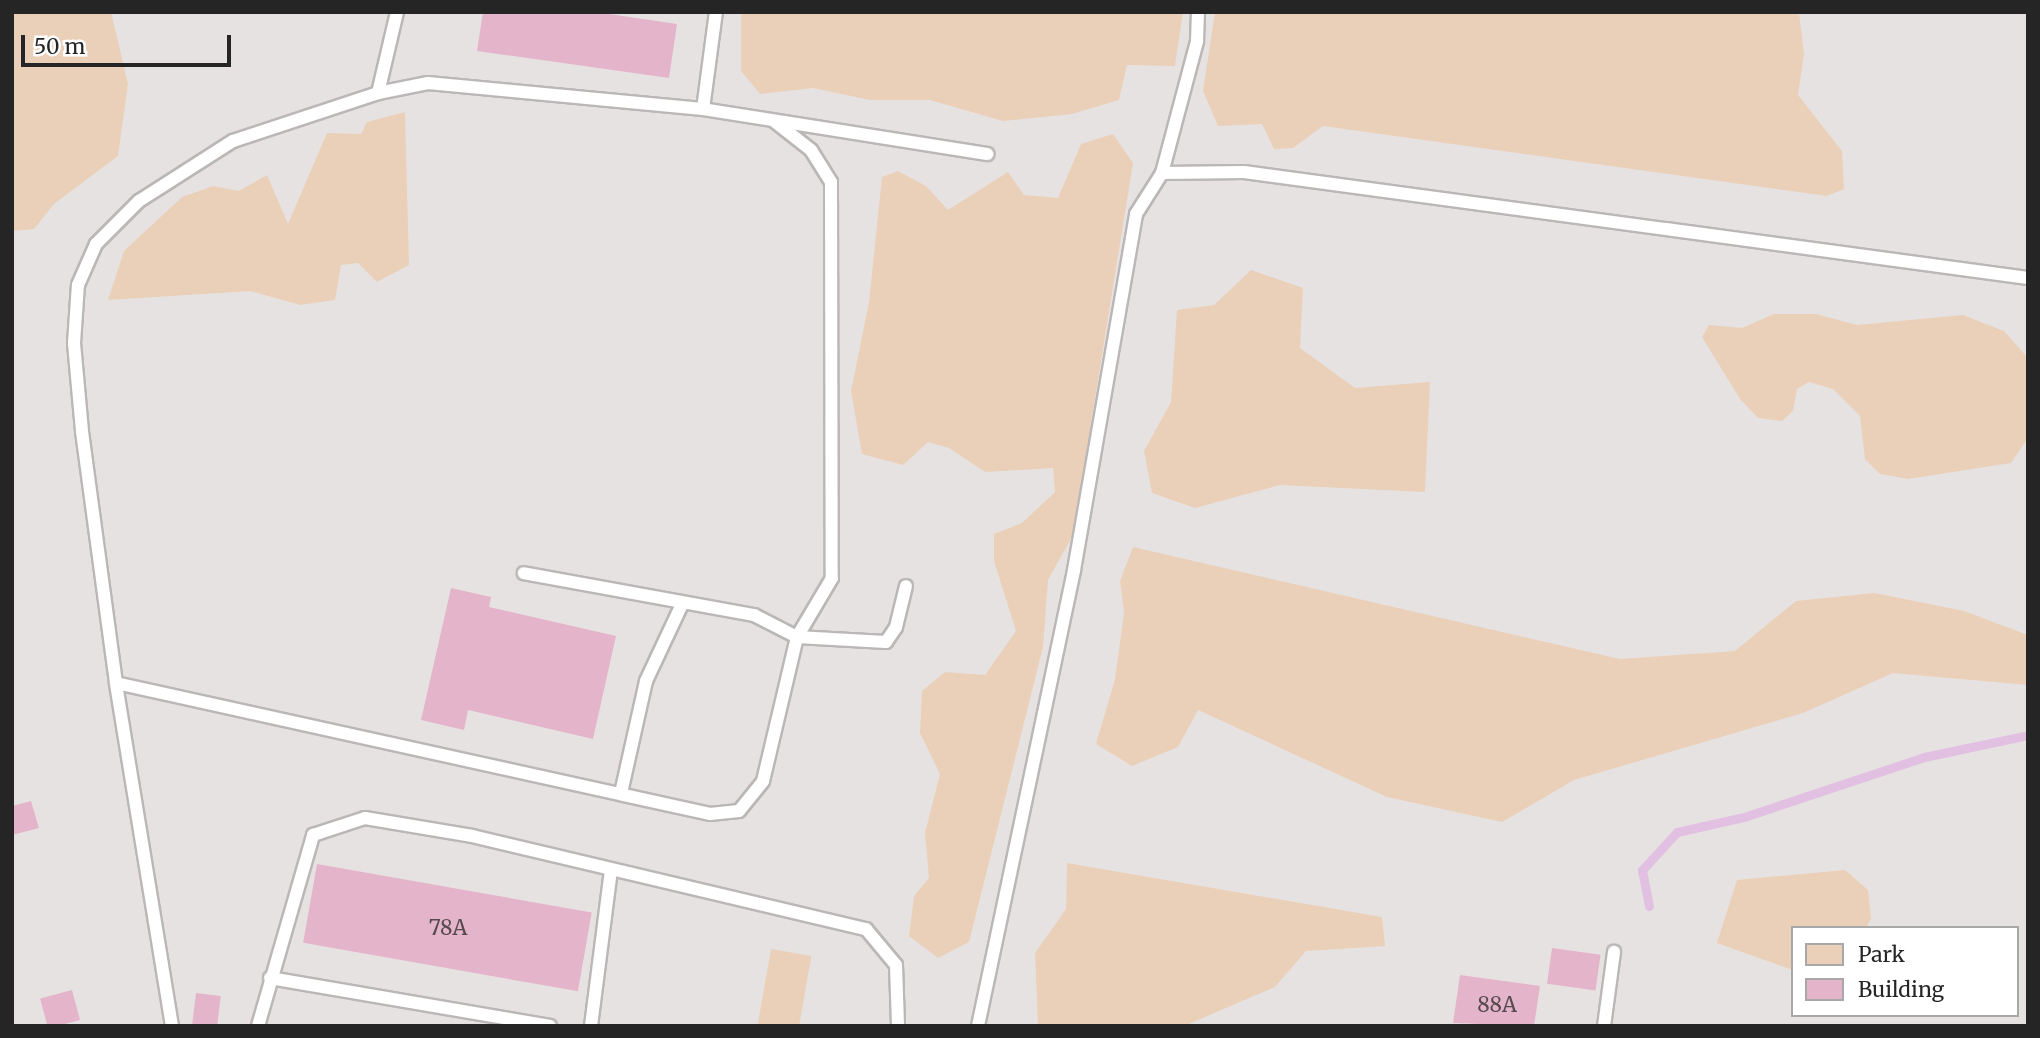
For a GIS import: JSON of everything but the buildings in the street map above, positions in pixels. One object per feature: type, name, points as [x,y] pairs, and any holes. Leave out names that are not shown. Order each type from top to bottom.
[{"type":"lane","points":[[378,93],[397,12]]},
{"type":"lane","points":[[703,110],[716,12]]},
{"type":"lane","points":[[978,1026],[1074,570],[1136,214],[1163,173],[1198,41],[1198,12]]},
{"type":"lane","points":[[172,1026],[116,683],[82,431],[74,343],[78,285],[96,244],[151,193],[233,141],[378,93],[428,83],[703,110],[987,154]]},
{"type":"lane","points":[[116,683],[710,814],[740,811],[762,781],[797,637],[832,578],[831,182],[811,150],[773,120]]},
{"type":"lane","points":[[1163,173],[1244,172],[2028,278]]},
{"type":"lane","points":[[524,573],[682,604],[754,615],[797,637],[886,642],[897,627],[906,586]]},
{"type":"lane","points":[[621,793],[646,681],[682,604]]},
{"type":"lane","points":[[257,1026],[313,835],[365,818],[472,836],[866,929],[896,965],[898,1026]]},
{"type":"lane","points":[[591,1026],[611,870]]},
{"type":"lane","points":[[1604,1026],[1614,952]]},
{"type":"lane","points":[[270,978],[550,1026]]},
{"type":"green space","points":[[12,12],[111,12],[128,84],[118,156],[54,204],[34,229],[12,231]]},
{"type":"green space","points":[[741,12],[1183,12],[1175,66],[1127,65],[1119,100],[1072,114],[1003,121],[930,100],[870,100],[813,88],[760,94],[741,71]]},
{"type":"green space","points":[[1215,12],[1799,12],[1804,54],[1798,95],[1842,151],[1844,189],[1827,196],[1323,126],[1293,148],[1274,149],[1262,124],[1218,126],[1203,91]]},
{"type":"green space","points":[[405,112],[409,265],[377,282],[358,263],[341,265],[335,300],[300,305],[250,291],[108,300],[124,251],[182,197],[213,186],[239,191],[267,175],[288,224],[327,133],[361,134],[367,122]]},
{"type":"green space","points":[[1113,134],[1133,163],[1073,535],[1048,580],[1043,647],[969,942],[938,958],[909,936],[914,896],[929,878],[925,833],[940,774],[920,733],[922,691],[945,672],[985,675],[1016,631],[994,561],[994,534],[1022,523],[1055,492],[1053,468],[985,472],[949,448],[928,442],[903,465],[862,454],[851,391],[869,302],[882,177],[898,171],[926,186],[948,210],[1008,172],[1024,195],[1058,198],[1081,144]]},
{"type":"green space","points":[[1251,270],[1303,288],[1300,348],[1355,388],[1430,382],[1425,492],[1280,485],[1195,508],[1152,493],[1144,451],[1171,402],[1177,310],[1214,305]]},
{"type":"green space","points":[[1774,314],[1816,314],[1857,325],[1963,315],[2004,331],[2028,358],[2028,438],[2011,463],[1908,479],[1880,474],[1865,459],[1860,416],[1833,389],[1809,382],[1797,389],[1793,411],[1782,421],[1758,418],[1740,399],[1702,337],[1709,325],[1742,328]]},
{"type":"green space","points":[[1133,547],[1620,659],[1735,651],[1796,601],[1874,593],[1964,611],[2028,635],[2028,685],[1893,673],[1803,713],[1574,780],[1502,822],[1387,797],[1198,710],[1178,747],[1132,766],[1096,744],[1115,679],[1124,613],[1120,581]]},
{"type":"green space","points":[[1067,863],[1382,917],[1385,946],[1306,951],[1275,987],[1184,1026],[1038,1026],[1035,953],[1066,909]]},
{"type":"green space","points":[[1845,870],[1868,890],[1871,919],[1867,926],[1792,926],[1792,970],[1717,943],[1737,880]]},
{"type":"green space","points":[[771,949],[811,956],[799,1026],[758,1024]]},
{"type":"waterway","points":[[1649,906],[1642,870],[1677,832],[1744,817],[1924,757],[2028,735]]}]
